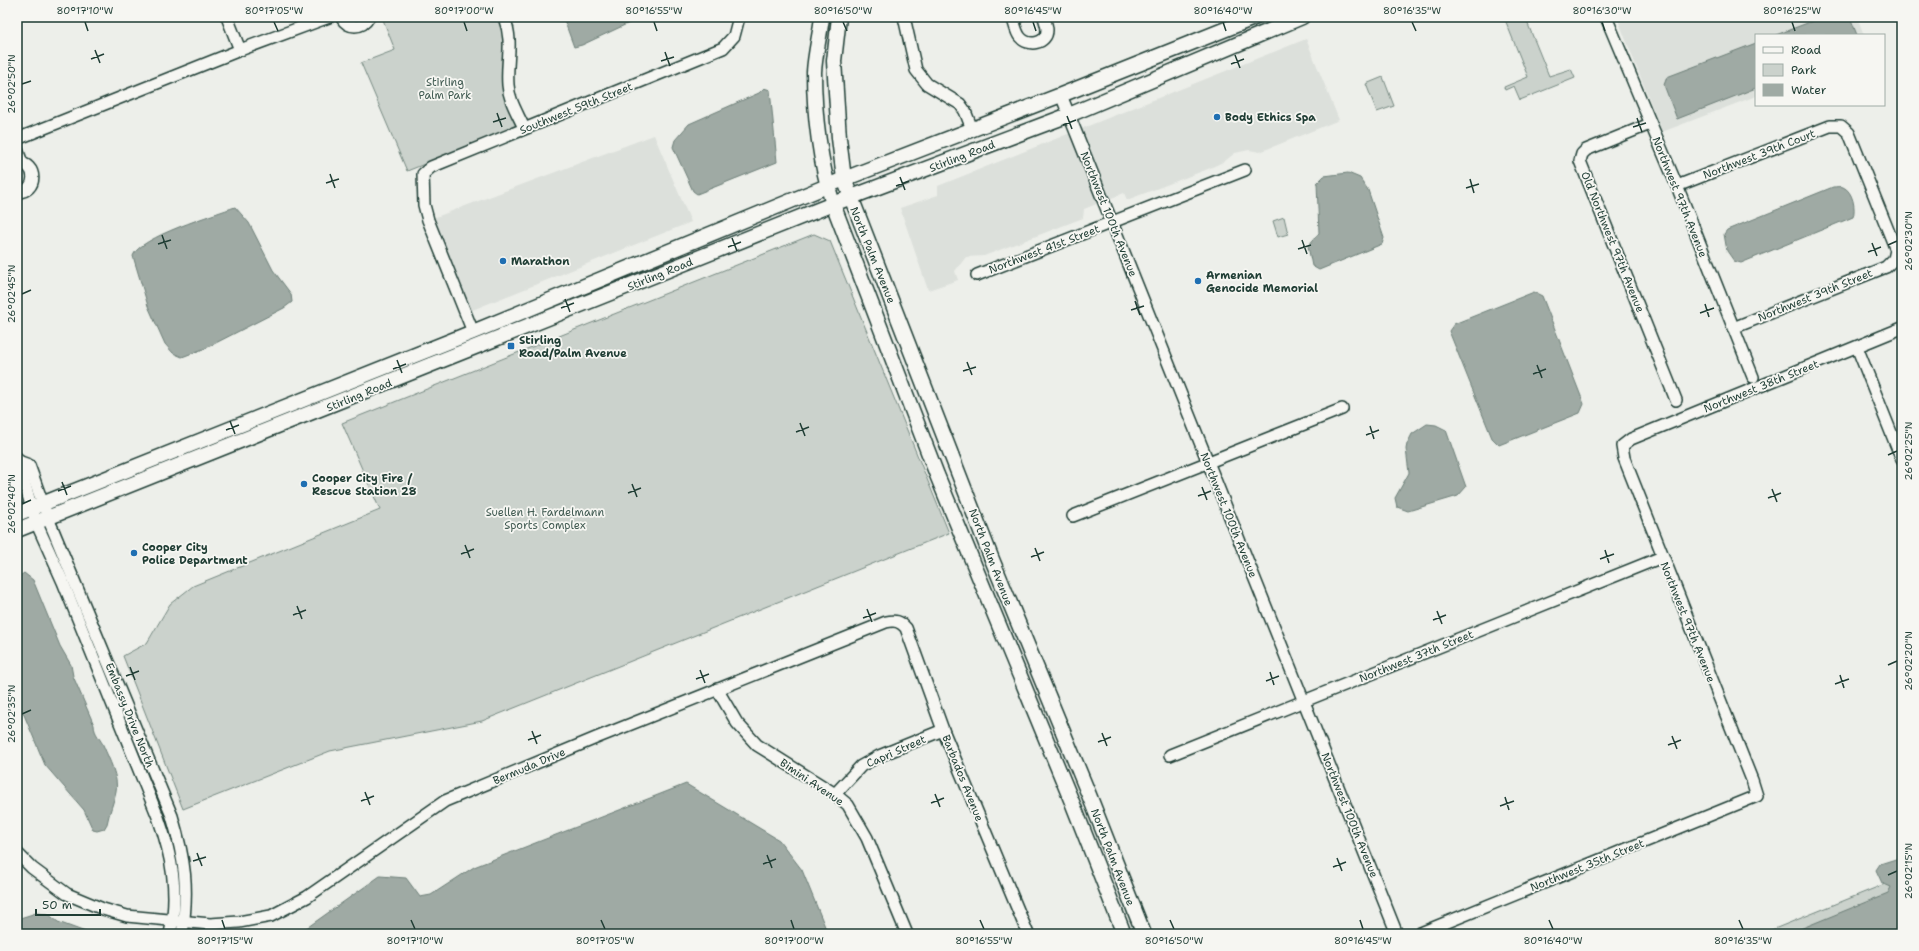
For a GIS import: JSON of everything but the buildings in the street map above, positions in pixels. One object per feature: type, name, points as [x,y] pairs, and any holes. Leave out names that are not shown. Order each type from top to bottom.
[{"type":"main road","name":"North Palm Avenue","points":[[822,17],[814,70],[817,131],[827,186],[935,470],[1037,715],[1124,934]]},
{"type":"main road","name":"North Palm Avenue","points":[[839,17],[834,61],[839,138],[844,178],[991,557],[1144,934]]},
{"type":"main road","name":"Stirling Road","points":[[17,514],[473,332],[844,178],[1061,95],[1256,17]]},
{"type":"main road","name":"Stirling Road","points":[[17,530],[833,204],[1070,115],[1302,17]]},
{"type":"main road","points":[[1037,715],[1053,708]]},
{"type":"street","points":[[226,17],[240,50]]},
{"type":"street","points":[[17,139],[240,50],[329,17]]},
{"type":"street","points":[[341,17],[348,25],[358,26],[369,17]]},
{"type":"street","points":[[504,17],[510,42],[508,83],[510,97],[524,128]]},
{"type":"street","name":"Southwest 59th Street","points":[[473,332],[428,220],[424,205],[422,184],[423,174],[431,167],[524,128],[713,53],[723,48],[734,36],[739,17]]},
{"type":"street","points":[[904,17],[916,70],[927,84],[960,104],[965,111],[972,129]]},
{"type":"street","points":[[1018,17],[1013,19],[1018,33],[1024,41],[1032,43],[1041,40],[1046,34],[1047,30],[1044,17]]},
{"type":"street","name":"Northwest 97th Avenue","points":[[1606,17],[1677,186],[1753,377]]},
{"type":"street","name":"Northwest 100th Avenue","points":[[1061,95],[1397,934]]},
{"type":"street","name":"Old Northwest 97th Avenue","points":[[1650,124],[1586,150],[1582,154],[1580,161],[1676,400]]},
{"type":"street","name":"Northwest 39th Court","points":[[1677,186],[1830,126],[1842,126],[1849,132],[1896,250],[1894,259]]},
{"type":"street","points":[[17,149],[19,163],[32,170],[33,179],[29,188],[25,191],[17,192]]},
{"type":"street","name":"Northwest 41st Street","points":[[977,276],[1245,170]]},
{"type":"street","name":"Northwest 39th Street","points":[[1733,328],[1886,267],[1894,259]]},
{"type":"street","name":"Northwest 38th Street","points":[[1622,446],[1631,439],[1902,328]]},
{"type":"street","points":[[1857,347],[1902,460]]},
{"type":"street","points":[[1073,516],[1342,408]]},
{"type":"street","name":"Northwest 97th Avenue","points":[[1622,446],[1624,458],[1662,557],[1752,780],[1757,796]]},
{"type":"street","name":"Embassy Drive North","points":[[18,459],[30,465],[38,506],[63,582],[169,849],[174,897],[182,934]]},
{"type":"street","name":"Northwest 37th Street","points":[[1170,755],[1662,557]]},
{"type":"street","name":"Bermuda Drive","points":[[17,853],[32,868],[67,894],[103,909],[127,916],[210,924],[239,922],[271,916],[307,897],[445,802],[512,772],[717,689],[886,622],[899,622]]},
{"type":"street","name":"Barbados Avenue","points":[[899,622],[906,628],[943,730],[1028,934]]},
{"type":"street","name":"Bimini Avenue","points":[[717,689],[737,723],[757,745],[835,794],[848,805],[866,838],[907,934]]},
{"type":"street","name":"Capri Street","points":[[835,794],[861,766],[879,756],[943,730]]},
{"type":"street","name":"Northwest 35th Street","points":[[1418,934],[1757,796]]},
{"type":"street","name":"Embassy Drive North","points":[[170,934],[179,921]]},
{"type":"shaded area","points":[[1617,17],[1857,17],[1864,34],[1755,34],[1755,96],[1662,132]]},
{"type":"shaded area","points":[[1306,39],[1339,120],[1260,152],[1249,150],[1235,153],[1225,161],[1208,169],[1127,200],[1124,193],[1084,209],[1083,218],[984,256],[966,257],[955,271],[958,280],[928,290],[900,208],[938,195],[938,186]]},
{"type":"shaded area","points":[[654,135],[691,222],[465,313],[428,220]]},
{"type":"green space","name":"Stirling Palm Park","points":[[382,17],[502,17],[508,83],[523,125],[407,171],[361,63],[395,50]]},
{"type":"green space","points":[[1504,17],[1525,17],[1549,76],[1571,69],[1575,78],[1520,100],[1514,86],[1505,90],[1504,87],[1528,77]]},
{"type":"green space","points":[[1383,77],[1394,106],[1377,112],[1366,84]]},
{"type":"green space","points":[[1284,217],[1288,234],[1278,237],[1273,221]]},
{"type":"green space","name":"Suellen H. Fardelmann Sports Complex","points":[[814,234],[830,241],[949,533],[482,721],[330,751],[183,809],[123,656],[147,643],[170,604],[193,586],[380,510],[342,423]]},
{"type":"green space","points":[[1902,877],[1902,934],[1762,934]]},
{"type":"water","points":[[563,17],[650,17],[629,23],[582,45],[574,47]]},
{"type":"water","points":[[1823,17],[1850,17],[1857,34],[1779,34]]},
{"type":"water","points":[[1755,43],[1755,88],[1677,119],[1664,85],[1667,77]]},
{"type":"water","points":[[764,88],[770,90],[777,162],[697,194],[693,191],[673,147],[675,140],[689,124],[759,93]]},
{"type":"water","points":[[1348,173],[1360,178],[1368,190],[1384,238],[1382,244],[1319,270],[1312,266],[1308,246],[1319,233],[1317,183],[1324,176]]},
{"type":"water","points":[[1833,187],[1842,187],[1849,192],[1854,205],[1853,217],[1741,263],[1734,261],[1727,251],[1724,234],[1727,230]]},
{"type":"water","points":[[235,207],[249,223],[273,270],[291,294],[292,302],[284,308],[206,348],[182,357],[173,353],[165,344],[148,306],[133,256],[138,249],[149,241],[163,234]]},
{"type":"water","points":[[1534,292],[1542,296],[1584,404],[1580,413],[1499,445],[1492,438],[1449,331],[1454,324]]},
{"type":"water","points":[[1427,424],[1436,425],[1446,430],[1466,487],[1458,496],[1408,511],[1397,507],[1395,498],[1409,473],[1406,449],[1407,444],[1412,434]]},
{"type":"water","points":[[24,573],[33,580],[60,646],[71,665],[73,676],[94,725],[95,731],[103,744],[113,769],[117,786],[107,824],[104,829],[97,831],[93,830],[84,810],[45,765],[17,698],[17,578]]},
{"type":"water","points":[[686,784],[779,840],[802,870],[828,934],[294,934],[308,927],[380,876],[406,878],[420,897],[431,895],[474,867]]},
{"type":"water","points":[[1902,857],[1902,934],[1788,934],[1888,893],[1891,887],[1882,883],[1876,870],[1880,864]]},
{"type":"water","points":[[36,913],[48,914],[58,922],[91,934],[17,934],[17,919]]},
{"type":"place","name":"Body Ethics Spa","points":[[1217,117]]},
{"type":"place","name":"Marathon","points":[[503,261]]},
{"type":"place","name":"Armenian Genocide Memorial","points":[[1198,281]]},
{"type":"place","name":"Stirling Road/Palm Avenue","points":[[511,346]]},
{"type":"place","name":"Cooper City Fire / Rescue Station 28","points":[[304,484]]},
{"type":"place","name":"Cooper City Police Department","points":[[134,553]]}]
